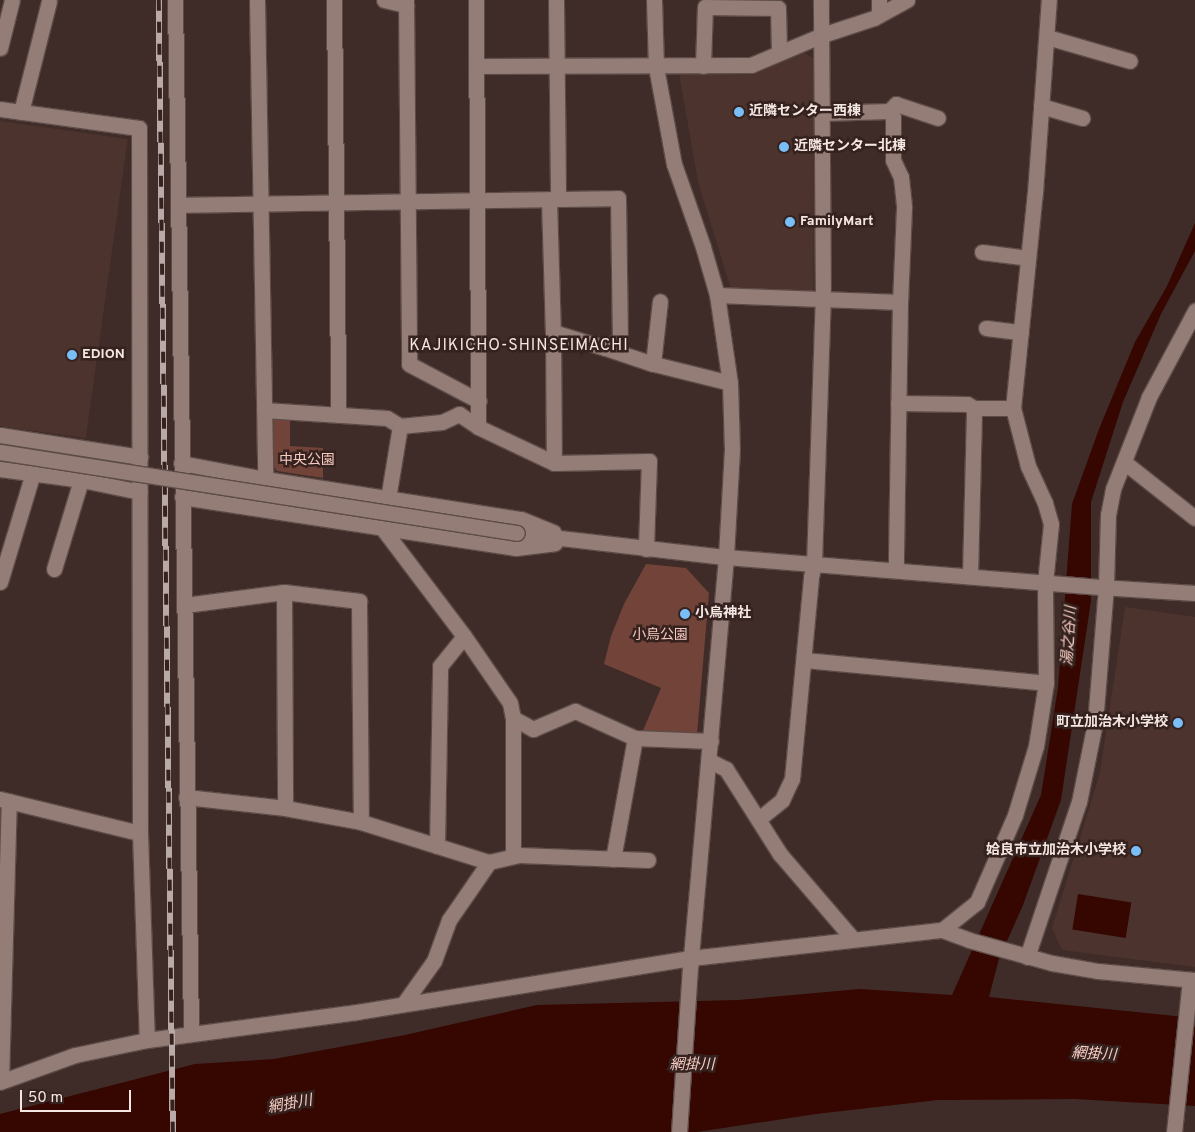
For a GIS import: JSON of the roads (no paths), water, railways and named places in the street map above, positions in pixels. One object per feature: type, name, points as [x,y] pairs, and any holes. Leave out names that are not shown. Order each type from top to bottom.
[{"type":"street","points":[[0,48],[12,0]]},
{"type":"street","points":[[175,0],[191,1034]]},
{"type":"street","points":[[258,0],[265,479],[263,508]]},
{"type":"street","points":[[334,0],[338,415]]},
{"type":"street","points":[[384,0],[406,3],[409,364],[479,401]]},
{"type":"street","points":[[476,0],[478,427]]},
{"type":"street","points":[[554,463],[553,332],[557,65],[556,0]]},
{"type":"street","points":[[654,0],[656,67],[674,164],[703,247],[717,295],[730,382],[732,449],[726,557],[710,761],[691,962],[679,1132]]},
{"type":"street","points":[[760,818],[782,800],[792,779],[811,576],[814,564],[823,299],[821,0]]},
{"type":"street","points":[[476,66],[656,67],[751,65],[879,8],[906,0]]},
{"type":"street","points":[[942,930],[976,902],[1015,816],[1036,746],[1046,683],[1051,583],[1051,524],[1045,503],[1028,466],[1013,408],[1028,258],[1049,0]]},
{"type":"street","points":[[21,112],[49,1]]},
{"type":"street","points":[[703,66],[706,7],[778,8],[779,52]]},
{"type":"street","points":[[1047,37],[1130,61]]},
{"type":"street","points":[[822,113],[889,112],[896,104],[938,118]]},
{"type":"street","points":[[1041,106],[1082,118]]},
{"type":"street","points":[[0,109],[139,128],[140,833],[147,1040]]},
{"type":"street","points":[[889,112],[893,117],[893,160],[901,177],[904,208],[900,302],[896,570]]},
{"type":"street","points":[[178,206],[618,198],[620,339],[605,348]]},
{"type":"street","points":[[982,252],[1028,258]]},
{"type":"street","points":[[717,295],[900,302]]},
{"type":"street","points":[[653,364],[660,301]]},
{"type":"street","points":[[1020,954],[1079,802],[1095,723],[1108,515],[1113,489],[1149,397],[1195,311]]},
{"type":"street","points":[[986,328],[1021,332]]},
{"type":"street","points":[[553,332],[653,364],[730,382]]},
{"type":"street","points":[[898,403],[968,404],[974,408],[1013,408]]},
{"type":"street","points":[[970,576],[974,408]]},
{"type":"street","points":[[264,410],[387,418],[400,426],[442,422],[459,414],[478,427],[554,463],[649,462],[646,549]]},
{"type":"street","points":[[400,426],[383,529],[464,636],[510,703],[513,718],[512,856]]},
{"type":"street","points":[[0,435],[140,457]]},
{"type":"street","points":[[54,569],[82,480],[88,449]]},
{"type":"street","points":[[0,452],[517,533],[646,549],[726,557],[1195,593]]},
{"type":"street","points":[[1124,462],[1195,518]]},
{"type":"street","points":[[181,463],[265,479],[521,519],[576,540]]},
{"type":"street","points":[[0,469],[82,480],[140,492]]},
{"type":"street","points":[[0,582],[33,473]]},
{"type":"street","points":[[182,497],[516,548],[576,540]]},
{"type":"street","points":[[185,605],[284,592],[359,601],[361,822]]},
{"type":"street","points":[[284,592],[285,808]]},
{"type":"street","points":[[437,846],[440,666],[464,636]]},
{"type":"street","points":[[804,660],[1046,683]]},
{"type":"street","points":[[513,718],[533,729],[575,711],[635,738],[711,741]]},
{"type":"street","points":[[613,859],[635,738]]},
{"type":"street","points":[[710,761],[726,769],[760,818],[780,854],[852,938]]},
{"type":"street","points":[[186,797],[285,808],[361,822],[489,862],[512,856],[648,860]]},
{"type":"street","points":[[140,833],[4,800],[1,1081],[75,1054],[147,1040],[852,938],[942,930],[1052,964],[1098,971],[1193,980],[1187,1005],[1174,1131]]},
{"type":"street","points":[[404,1003],[434,961],[449,920],[489,862]]},
{"type":"water","name":"網掛川","points":[[1195,223],[1195,251],[1161,314],[1123,402],[1091,502],[1091,601],[1061,800],[1023,905],[999,959],[989,997],[1195,1018],[1195,1106],[1075,1099],[938,1100],[816,1114],[697,1132],[0,1132],[0,1114],[195,1064],[274,1059],[405,1035],[537,1005],[738,1000],[860,989],[952,995],[1041,795],[1058,688],[1072,504],[1099,429],[1135,342],[1167,286]]},
{"type":"water","points":[[1078,894],[1131,902],[1126,938],[1072,930]]},
{"type":"railway","points":[[159,0],[173,1132]]},
{"type":"place","name":"近隣センター西棟","points":[[739,112]]},
{"type":"place","name":"近隣センター北棟","points":[[784,147]]},
{"type":"place","name":"FamilyMart","points":[[790,222]]},
{"type":"place","name":"EDION","points":[[72,355]]},
{"type":"place","name":"小烏神社","points":[[685,614]]},
{"type":"place","name":"町立加治木小学校","points":[[1178,723]]},
{"type":"place","name":"姶良市立加治木小学校","points":[[1136,851]]},
{"type":"district","name":"KAJIKICHO-SHINSEIMACHI","points":[[519,346]]},
{"type":"park label","name":"中央公園","points":[[307,461]]},
{"type":"park label","name":"小烏公園","points":[[660,636]]},
{"type":"water label","name":"湯之谷川","points":[[1070,636]]}]
